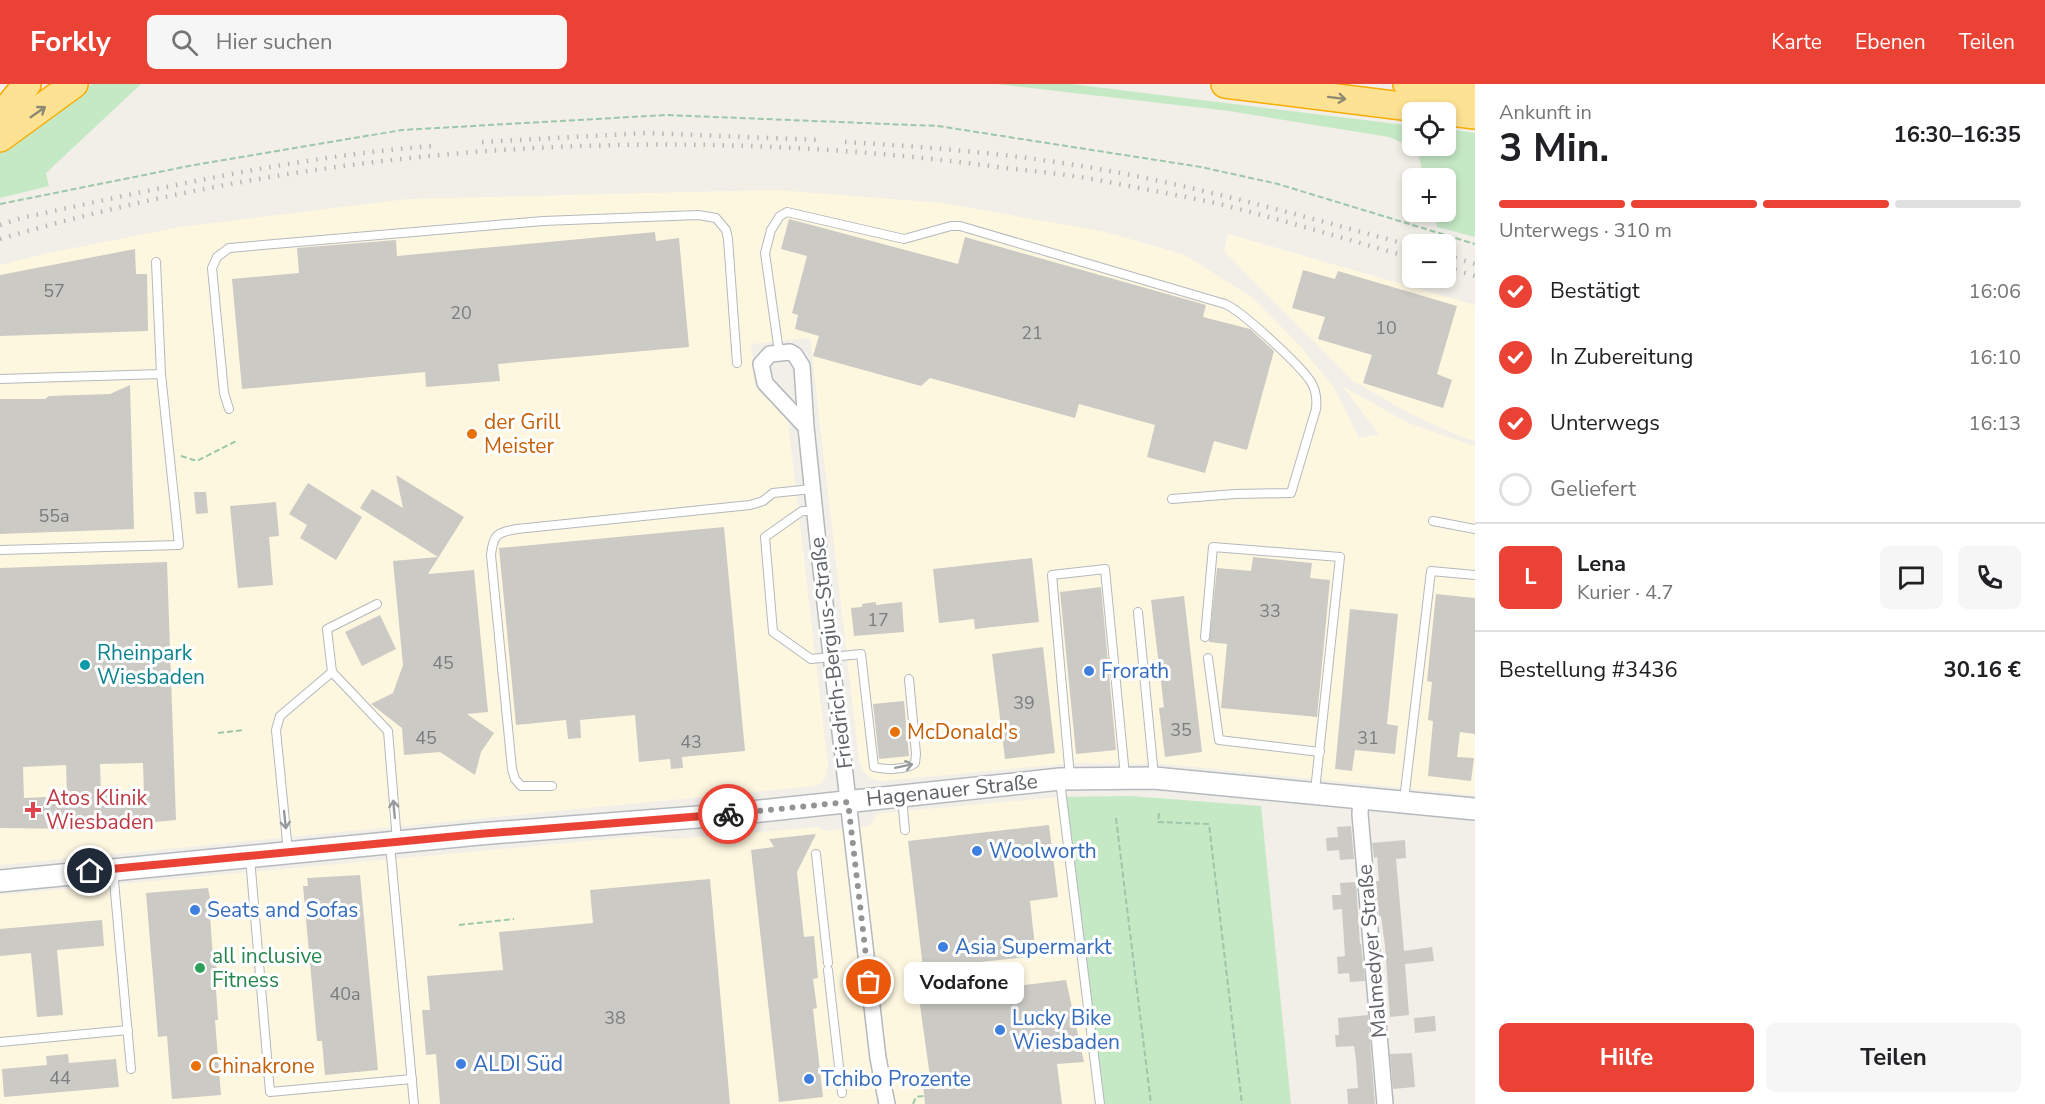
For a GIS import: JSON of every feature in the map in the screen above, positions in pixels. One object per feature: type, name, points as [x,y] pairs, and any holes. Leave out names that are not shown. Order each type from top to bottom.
[{"type":"highway","points":[[0,112],[10,105],[27,84]]},
{"type":"highway","points":[[0,138],[74,84]]},
{"type":"highway","points":[[1225,84],[1475,115]]},
{"type":"highway","points":[[1407,84],[1475,91]]},
{"type":"street","name":"Friedrich-Bergius-Straße","points":[[779,352],[790,352],[800,360],[831,657],[878,1058],[887,1104]]},
{"type":"street","points":[[779,352],[770,354],[764,359],[761,364],[762,375],[770,389],[806,427]]},
{"type":"street","name":"Hagenauer Straße","points":[[0,881],[479,834],[712,816],[1065,779],[1154,778],[1475,809]]},
{"type":"street","name":"Malmedyer Straße","points":[[1361,797],[1360,814],[1385,1104]]},
{"type":"street","name":"Friedrich-Bergius-Straße","points":[[877,1104],[878,1058]]},
{"type":"lane","points":[[779,352],[765,253],[771,230],[780,216],[787,212],[804,214],[904,239],[951,226],[960,226],[1225,304],[1239,312],[1300,368],[1311,383],[1317,399],[1316,409],[1291,493],[1235,494],[1172,499]]},
{"type":"lane","points":[[228,409],[224,393],[212,268],[217,257],[229,248],[543,221],[698,214],[716,218],[726,230],[728,239],[737,363]]},
{"type":"lane","points":[[0,550],[179,545],[161,374],[156,261]]},
{"type":"lane","points":[[0,380],[161,374]]},
{"type":"lane","points":[[552,786],[521,786],[515,779],[512,769],[491,555],[493,540],[502,531],[750,505],[763,501],[773,493],[812,489]]},
{"type":"lane","points":[[815,511],[802,512],[765,537],[773,632],[811,659],[861,654],[874,767],[880,769],[911,766],[915,763],[909,679]]},
{"type":"lane","points":[[1433,521],[1475,529]]},
{"type":"lane","points":[[1205,637],[1213,547],[1340,557],[1315,792]]},
{"type":"lane","points":[[1100,1104],[1065,779],[1052,575],[1105,568],[1125,777]]},
{"type":"lane","points":[[1404,802],[1431,571],[1475,575]]},
{"type":"lane","points":[[377,604],[327,629],[332,672],[388,731],[394,843],[414,1104]]},
{"type":"lane","points":[[1138,612],[1154,778]]},
{"type":"lane","points":[[1208,658],[1219,740],[1320,752]]},
{"type":"lane","points":[[288,853],[276,730],[277,720],[332,672]]},
{"type":"lane","points":[[901,795],[905,830]]},
{"type":"lane","points":[[816,854],[842,1094]]},
{"type":"lane","points":[[250,856],[270,1092],[412,1079]]},
{"type":"lane","points":[[113,869],[131,1069]]},
{"type":"lane","points":[[0,1042],[128,1030]]},
{"type":"path","points":[[0,204],[194,165],[402,130],[666,115],[938,126],[1200,167],[1278,184],[1475,244]]},
{"type":"path","points":[[170,452],[197,461],[238,440]]},
{"type":"path","points":[[218,733],[244,730]]},
{"type":"path","points":[[1159,813],[1158,822],[1209,824],[1242,1104]]},
{"type":"path","points":[[1116,818],[1151,1104]]},
{"type":"path","points":[[459,925],[514,919]]},
{"type":"path","points":[[913,1104],[916,1097],[924,1096]]},
{"type":"shaded area","points":[[777,190],[943,203],[1106,232],[1185,255],[1253,298],[1300,346],[1335,389],[1359,438],[1379,434],[1342,386],[1408,423],[1475,446],[1475,795],[1164,764],[1074,763],[882,781],[867,775],[859,760],[810,338],[751,344],[755,386],[762,395],[781,410],[788,422],[828,765],[822,783],[815,786],[0,865],[0,265],[180,227],[408,199]]},
{"type":"shaded area","points":[[1228,234],[1402,284],[1402,288],[1416,288],[1475,305],[1475,441],[1413,415],[1353,381],[1224,251]]},
{"type":"shaded area","points":[[1060,797],[1098,1104],[0,1104],[0,895],[643,836],[677,839],[817,827],[827,831],[869,826],[877,815],[883,813]]},
{"type":"green space","points":[[92,84],[141,84],[46,173],[49,186],[0,198],[0,148],[58,111]]},
{"type":"green space","points":[[996,84],[1071,84],[1402,125],[1402,143],[1389,137],[1229,111]]},
{"type":"green space","points":[[1456,130],[1475,133],[1475,237],[1437,227],[1436,222],[1456,222],[1456,168],[1422,168],[1419,156],[1456,156]]},
{"type":"green space","points":[[1130,796],[1261,806],[1291,1104],[1098,1104],[1060,797]]},
{"type":"building","points":[[789,219],[958,264],[965,237],[1206,305],[1203,317],[1250,329],[1274,351],[1247,450],[1214,441],[1205,473],[1147,457],[1155,425],[1079,404],[1075,418],[930,378],[921,386],[813,356],[819,336],[795,329],[798,315],[792,313],[807,256],[781,249]]},
{"type":"building","points":[[655,232],[656,241],[679,238],[689,347],[498,364],[500,381],[426,387],[425,372],[242,389],[232,279],[299,273],[297,248],[396,240],[397,256]]},
{"type":"building","points":[[135,249],[136,274],[147,274],[148,331],[0,336],[0,275]]},
{"type":"building","points":[[1303,270],[1335,279],[1338,271],[1457,306],[1437,374],[1452,380],[1443,408],[1363,383],[1372,355],[1318,339],[1325,317],[1292,308]]},
{"type":"building","points":[[130,385],[134,529],[0,534],[0,399],[45,399],[49,396],[110,394]]},
{"type":"building","points":[[396,475],[464,517],[428,574],[474,570],[488,712],[467,714],[494,733],[481,752],[475,775],[440,752],[404,755],[402,728],[371,704],[393,693],[403,665],[393,561],[438,557],[360,508],[372,489],[403,508]]},
{"type":"building","points":[[308,483],[362,517],[336,560],[300,538],[307,525],[289,514]]},
{"type":"building","points":[[194,492],[206,492],[208,513],[196,514]]},
{"type":"building","points":[[276,502],[279,536],[269,537],[273,585],[238,588],[230,506]]},
{"type":"building","points":[[724,527],[745,751],[682,757],[683,768],[671,769],[670,759],[639,762],[635,715],[580,720],[581,738],[568,739],[566,720],[516,725],[499,548]]},
{"type":"building","points":[[1253,557],[1312,563],[1310,578],[1330,580],[1317,717],[1221,708],[1227,644],[1209,642],[1217,568],[1251,571]]},
{"type":"building","points":[[1032,558],[1039,622],[975,629],[974,619],[939,623],[933,569]]},
{"type":"building","name":"Rheinpark Wiesbaden","points":[[167,562],[176,820],[82,829],[0,828],[0,568]],"holes":[[[143,763],[144,794],[101,795],[100,764]],[[66,765],[67,796],[24,798],[23,767]]]},
{"type":"building","name":"Frorath","points":[[1101,587],[1116,750],[1076,754],[1060,592]]},
{"type":"building","points":[[1436,594],[1475,598],[1475,734],[1460,732],[1457,757],[1474,758],[1471,781],[1428,776],[1433,721],[1428,720],[1432,682],[1427,681]]},
{"type":"building","points":[[1184,596],[1202,752],[1165,757],[1159,708],[1164,707],[1151,600]]},
{"type":"building","points":[[876,602],[876,605],[902,602],[904,632],[854,636],[851,608]]},
{"type":"building","points":[[1350,609],[1398,614],[1387,724],[1398,726],[1395,754],[1355,750],[1352,771],[1335,769]]},
{"type":"building","points":[[380,615],[396,649],[362,666],[345,632]]},
{"type":"building","points":[[1043,647],[1055,753],[1005,759],[992,654]]},
{"type":"building","points":[[904,701],[909,756],[879,759],[873,704]]},
{"type":"building","points":[[1049,825],[1058,897],[1030,901],[1036,956],[923,968],[908,841]]},
{"type":"building","points":[[1351,826],[1354,859],[1340,860],[1339,850],[1327,851],[1326,838],[1338,837],[1337,827]]},
{"type":"building","points":[[816,834],[797,872],[804,937],[814,936],[818,978],[813,979],[817,1008],[813,1009],[823,1097],[779,1102],[751,850],[774,847],[769,839]]},
{"type":"building","points":[[1405,840],[1406,858],[1396,859],[1404,951],[1432,947],[1434,961],[1405,964],[1409,1015],[1390,1017],[1385,946],[1381,916],[1379,916],[1376,881],[1379,881],[1377,857],[1374,858],[1372,843]]},
{"type":"building","points":[[360,875],[378,1070],[325,1075],[322,1041],[317,1041],[303,886],[308,886],[307,878]]},
{"type":"building","points":[[710,879],[730,1104],[440,1104],[436,1054],[426,1055],[422,1010],[430,1010],[427,976],[503,970],[499,932],[593,923],[590,890]]},
{"type":"building","points":[[1356,882],[1365,981],[1350,982],[1349,973],[1338,974],[1337,957],[1345,956],[1342,909],[1333,910],[1332,895],[1341,895],[1340,883]]},
{"type":"building","points":[[208,888],[212,908],[210,916],[213,958],[216,958],[218,1020],[215,1020],[221,1095],[172,1099],[167,1036],[158,1037],[146,893]]},
{"type":"building","points":[[102,920],[104,946],[57,950],[63,1015],[37,1017],[31,953],[0,956],[0,929]]},
{"type":"building","name":"Lucky Bike Wiesbaden","points":[[1066,980],[1084,1062],[1057,1064],[1062,1104],[925,1104],[923,1085],[931,1084],[919,998]]},
{"type":"building","points":[[1368,1015],[1375,1104],[1348,1104],[1347,1089],[1358,1088],[1356,1060],[1354,1046],[1336,1047],[1335,1035],[1339,1035],[1338,1018]]},
{"type":"building","points":[[1435,1016],[1436,1031],[1415,1033],[1414,1018]]},
{"type":"building","points":[[1412,1053],[1415,1087],[1393,1089],[1390,1054]]},
{"type":"building","points":[[68,1054],[69,1063],[116,1059],[119,1087],[4,1097],[2,1069],[47,1065],[46,1056]]},
{"type":"railway","points":[[482,142],[646,133],[821,140]]},
{"type":"railway","points":[[845,142],[972,152],[1099,169],[1218,194],[1402,243]]},
{"type":"railway","points":[[0,239],[122,207],[245,181],[370,163],[495,150],[621,145],[747,146],[873,153],[1086,178],[1219,204],[1402,255]]},
{"type":"railway","points":[[0,225],[21,218],[225,175],[328,158],[432,146]]},
{"type":"railway","points":[[1456,258],[1475,264]]},
{"type":"railway","points":[[1456,270],[1475,276]]},
{"type":"way so far","points":[[728,814],[848,802],[869,982]]},
{"type":"place","name":"der Grill Meister","points":[[472,434]]},
{"type":"place","name":"Rheinpark Wiesbaden","points":[[85,665]]},
{"type":"place","name":"Frorath","points":[[1089,671]]},
{"type":"place","name":"McDonald's","points":[[895,732]]},
{"type":"place","name":"Atos Klinik Wiesbaden","points":[[33,810]]},
{"type":"place","name":"Woolworth","points":[[977,851]]},
{"type":"place","name":"Seats and Sofas","points":[[195,910]]},
{"type":"place","name":"Asia Supermarkt","points":[[943,947]]},
{"type":"place","name":"all inclusive Fitness","points":[[200,968]]},
{"type":"place","name":"Vodafone","points":[[869,982]]},
{"type":"place","name":"Lucky Bike Wiesbaden","points":[[1000,1030]]},
{"type":"place","name":"ALDI Süd","points":[[461,1064]]},
{"type":"place","name":"Chinakrone","points":[[196,1066]]},
{"type":"place","name":"Tchibo Prozente","points":[[809,1079]]},
{"type":"route","points":[[90,871],[479,834],[728,814]]}]
